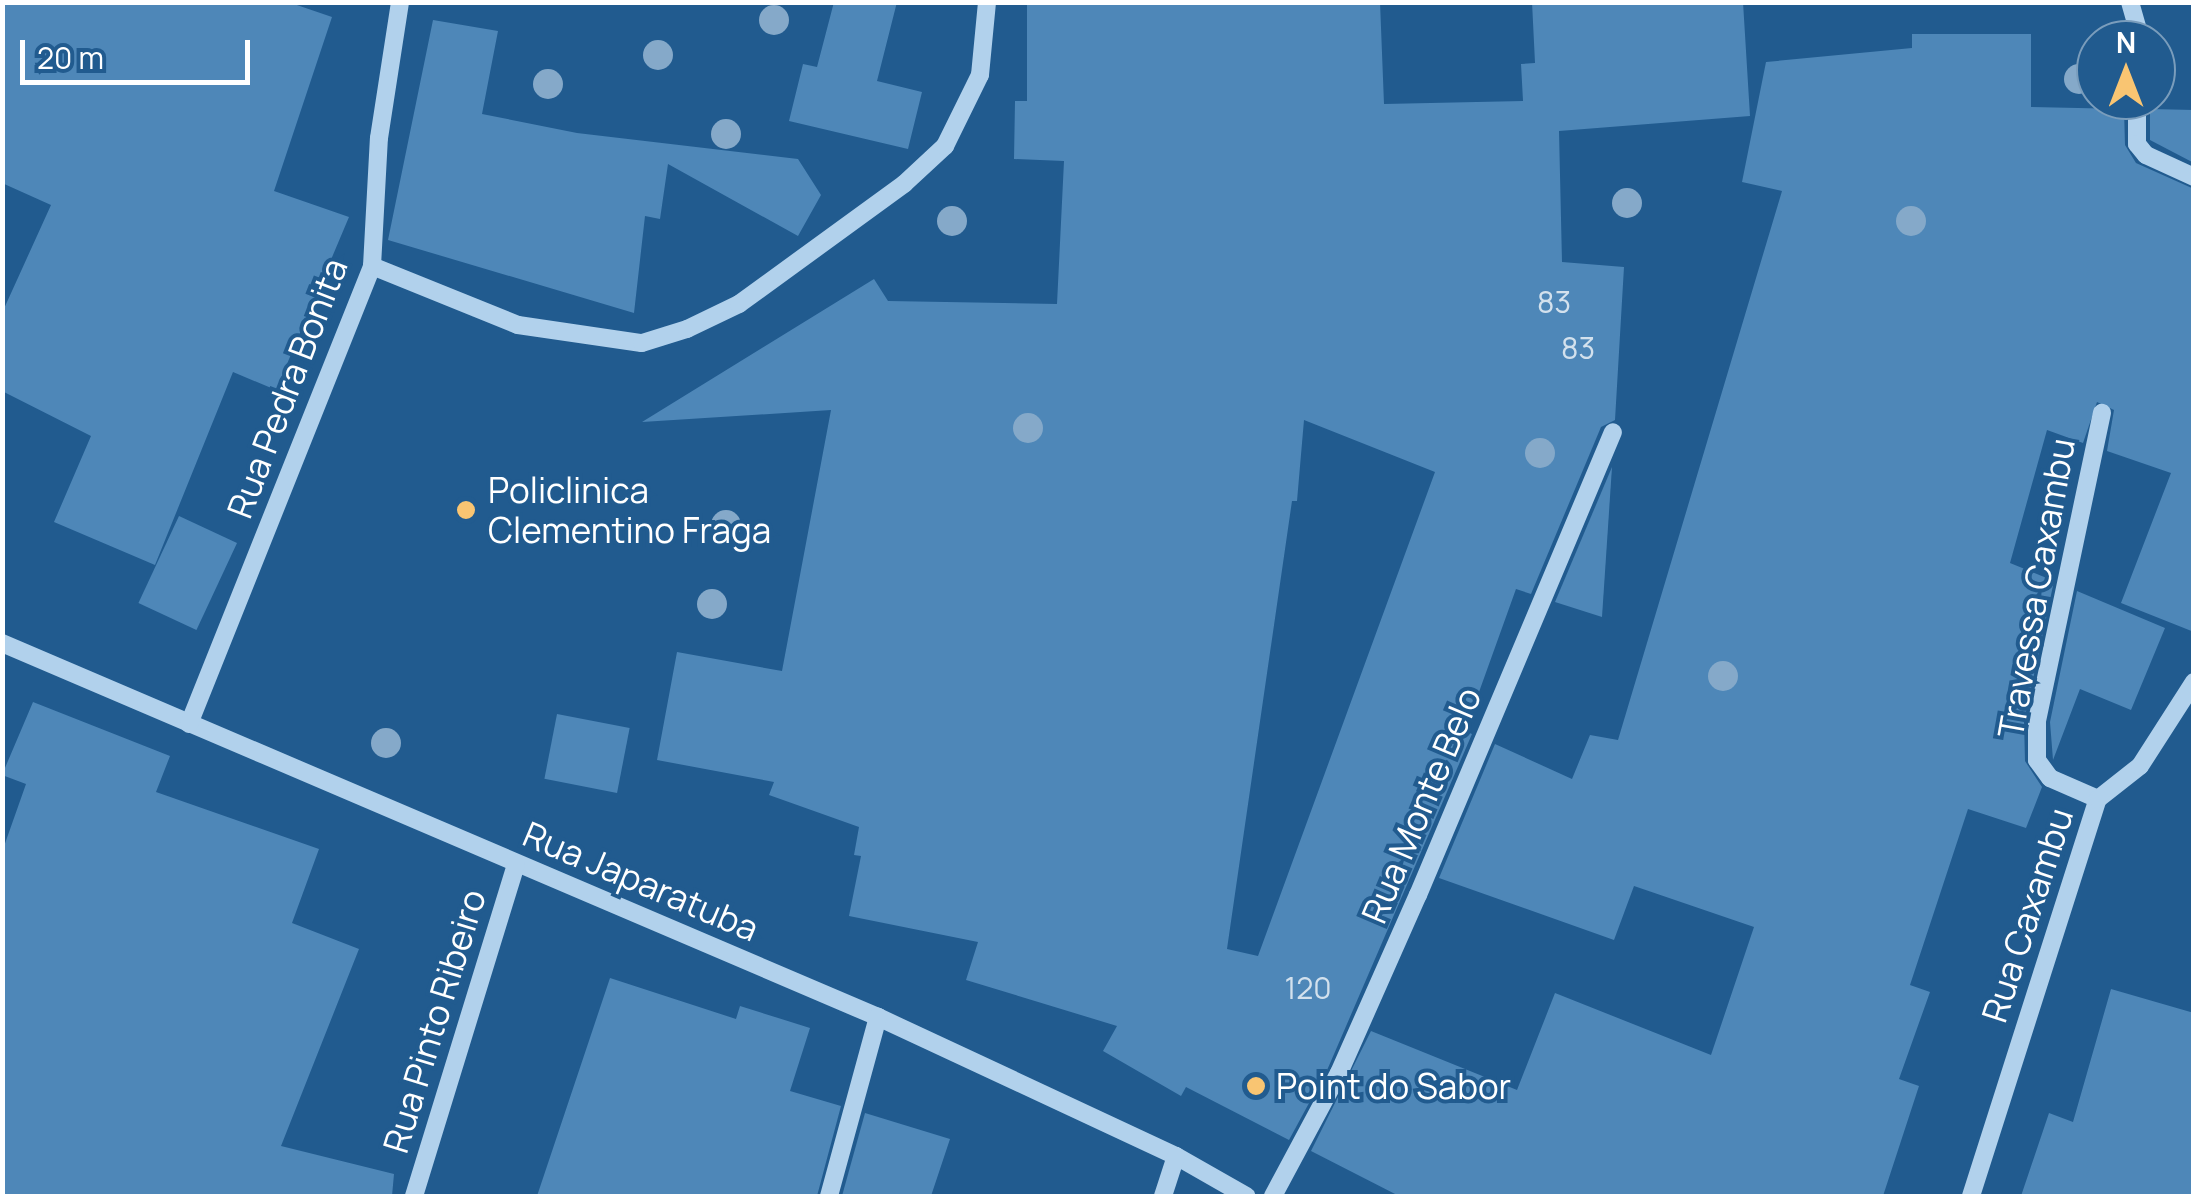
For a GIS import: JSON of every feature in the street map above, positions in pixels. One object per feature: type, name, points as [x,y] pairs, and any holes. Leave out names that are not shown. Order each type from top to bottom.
[{"type":"street","name":"Rua Pedra Bonita","points":[[189,724],[372,266],[379,138],[400,2]]},
{"type":"street","points":[[372,266],[534,328],[642,343],[687,329],[739,304],[904,184],[945,146],[980,76],[987,2]]},
{"type":"street","points":[[2137,120],[2137,144],[2146,155],[2194,177]]},
{"type":"street","name":"Travessa Caxambu","points":[[2098,799],[2050,778],[2038,760],[2038,720],[2102,412]]},
{"type":"street","name":"Rua Monte Belo","points":[[1273,1196],[1339,1073],[1418,896],[1613,432]]},
{"type":"street","name":"Rua Japaratuba","points":[[2,643],[878,1017],[1176,1156],[1246,1196]]},
{"type":"street","name":"Rua Caxambu","points":[[1971,1196],[2098,799],[2140,766],[2194,682]]},
{"type":"street","name":"Rua Pinto Ribeiro","points":[[414,1196],[516,865]]},
{"type":"street","points":[[829,1196],[878,1017]]},
{"type":"street","points":[[1163,1196],[1176,1156]]},
{"type":"building","points":[[2,2],[288,2],[332,17],[274,191],[349,217],[276,390],[233,372],[155,565],[54,522],[91,436],[2,391],[2,313],[51,205],[2,183]]},
{"type":"building","points":[[834,2],[897,2],[877,81],[922,92],[908,149],[789,121],[803,64],[817,67]]},
{"type":"building","points":[[1027,2],[1380,2],[1384,104],[1523,101],[1521,64],[1535,63],[1532,2],[1743,2],[1750,116],[1559,131],[1562,262],[1624,267],[1615,420],[1601,427],[1531,594],[1516,589],[1465,731],[1472,734],[1328,1068],[1289,1140],[1186,1087],[1181,1096],[1103,1051],[1117,1026],[966,980],[978,942],[849,916],[861,856],[854,855],[859,827],[769,795],[774,782],[657,760],[677,652],[782,671],[831,410],[642,422],[874,279],[888,301],[1057,304],[1064,161],[1014,159],[1015,101],[1027,101]],"holes":[[[1304,420],[1435,472],[1258,956],[1227,949],[1292,501],[1297,501]]]},
{"type":"building","points":[[433,20],[498,31],[482,114],[577,133],[798,159],[821,195],[798,236],[668,164],[660,219],[645,216],[634,313],[388,240]]},
{"type":"building","points":[[1912,34],[2031,34],[2031,107],[2076,108],[2076,120],[2124,120],[2125,145],[2136,163],[2194,189],[2194,632],[2121,603],[2171,473],[2107,451],[2114,410],[2097,402],[2083,443],[2047,430],[2010,563],[2054,581],[2024,721],[2025,761],[2042,787],[2026,828],[1968,809],[1910,985],[1930,992],[1899,1079],[1919,1086],[1883,1196],[1399,1196],[1311,1151],[1371,1031],[1517,1090],[1555,993],[1711,1055],[1754,927],[1634,886],[1614,940],[1439,878],[1495,744],[1572,779],[1590,735],[1618,740],[1782,191],[1742,182],[1766,62],[1912,48]]},
{"type":"building","points":[[2176,110],[2194,110],[2194,163],[2150,140],[2150,120],[2176,120]]},
{"type":"building","points":[[1612,467],[1602,617],[1555,602]]},
{"type":"building","points":[[179,516],[237,543],[196,630],[138,603]]},
{"type":"building","points":[[2077,591],[2165,628],[2131,710],[2080,689],[2053,760],[2050,722]]},
{"type":"building","points":[[33,702],[170,756],[156,792],[319,849],[292,923],[359,949],[281,1146],[394,1174],[392,1196],[2,1196],[2,852],[26,784],[2,775]]},
{"type":"building","points":[[557,714],[630,728],[617,793],[544,779]]},
{"type":"building","points":[[610,978],[736,1019],[740,1006],[810,1028],[790,1091],[841,1106],[817,1196],[537,1196]]},
{"type":"building","points":[[2111,989],[2194,1013],[2194,1196],[2021,1196],[2049,1113],[2073,1122]]},
{"type":"building","points":[[865,1113],[950,1139],[931,1196],[842,1196]]},
{"type":"place","name":"Policlinica Clementino Fraga","points":[[466,510]]},
{"type":"place","name":"Point do Sabor","points":[[1256,1086]]}]
